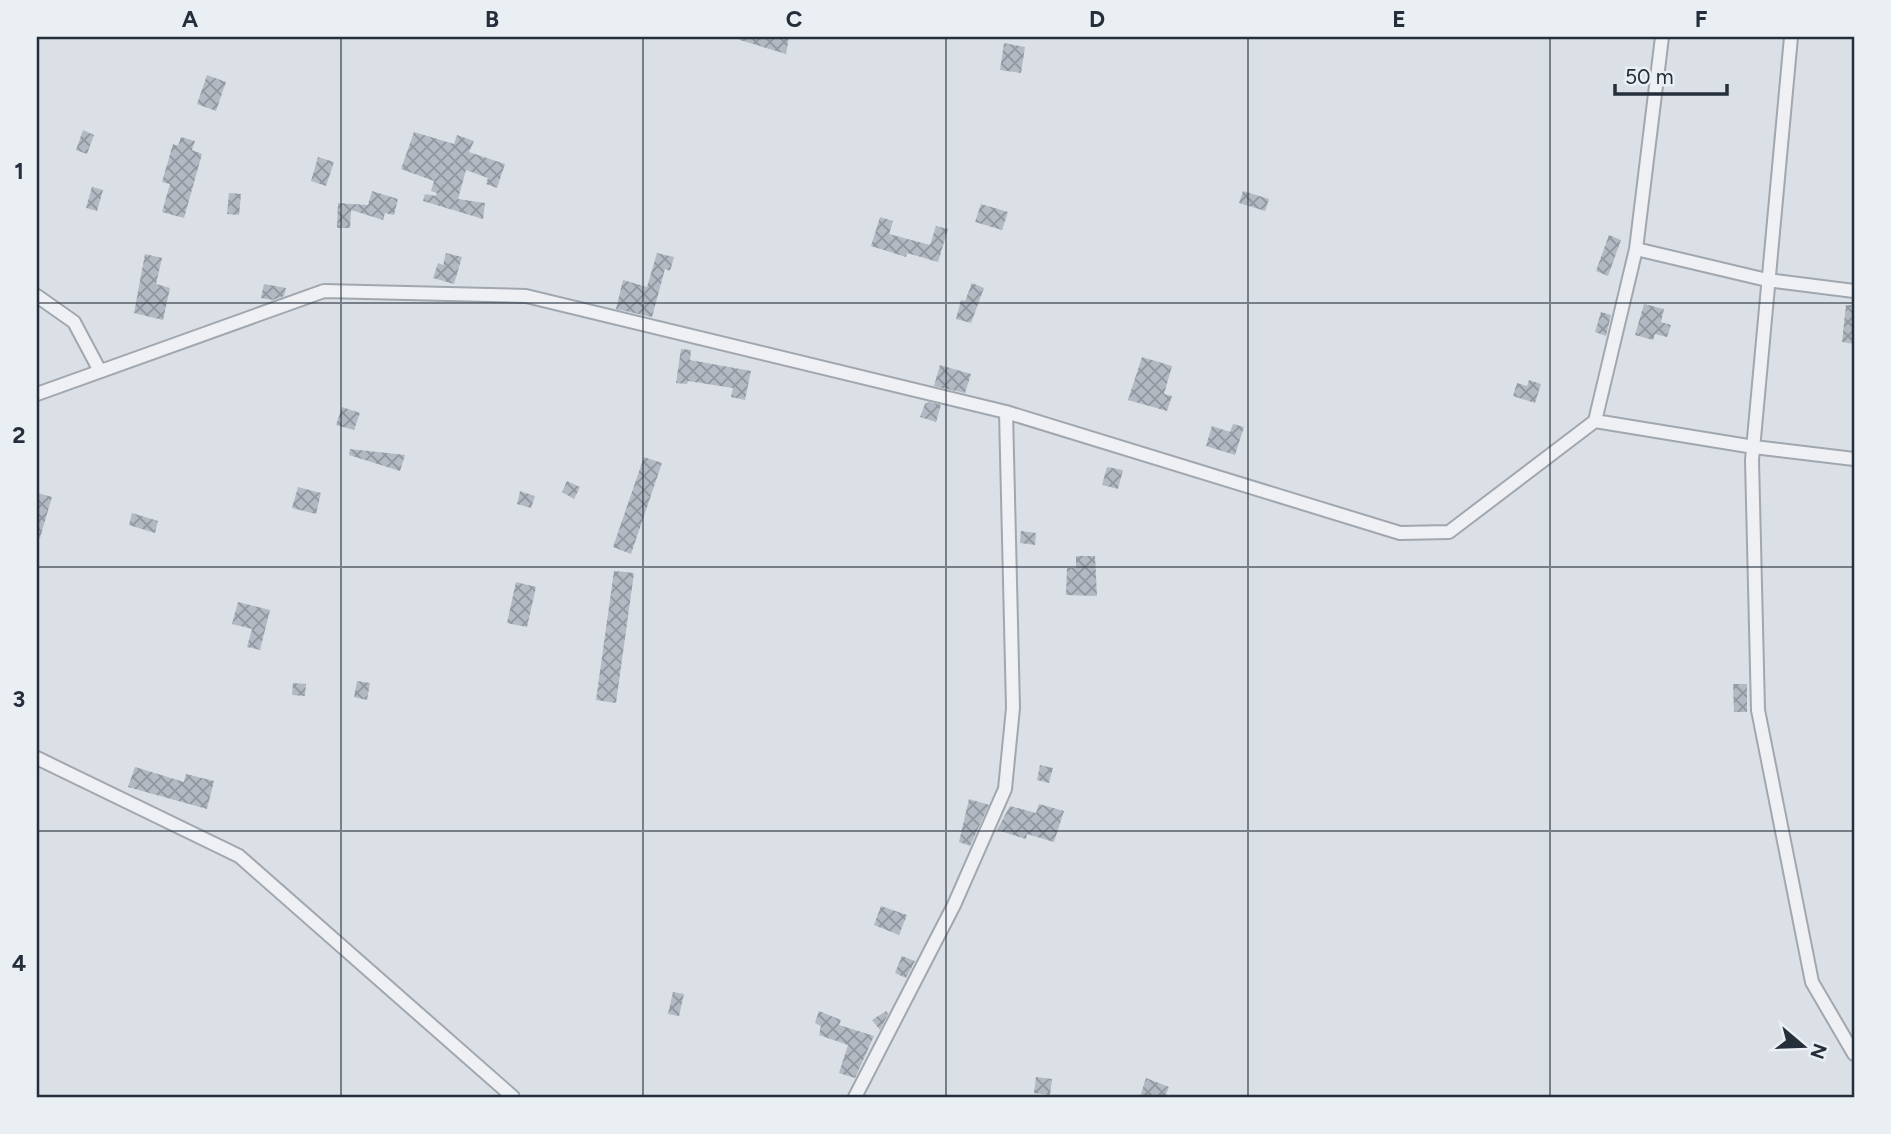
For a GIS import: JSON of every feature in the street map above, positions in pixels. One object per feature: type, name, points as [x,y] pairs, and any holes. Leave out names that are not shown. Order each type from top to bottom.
[{"type":"street","points":[[37,394],[324,291],[526,296],[1006,412],[1400,533],[1449,532],[1595,421],[1636,249],[1662,37]]},
{"type":"street","points":[[1791,37],[1752,460],[1758,710],[1812,982],[1854,1054]]},
{"type":"street","points":[[1636,249],[1767,279],[1854,292]]},
{"type":"street","points":[[37,296],[74,322],[100,371]]},
{"type":"street","points":[[855,1097],[954,905],[1005,789],[1013,708],[1006,412]]},
{"type":"street","points":[[1595,421],[1755,447],[1854,459]]},
{"type":"street","points":[[37,758],[239,856],[513,1097]]},
{"type":"building","points":[[741,37],[789,37],[786,54],[740,40]]},
{"type":"building","points":[[1004,43],[1025,47],[1021,73],[1000,70]]},
{"type":"building","points":[[207,75],[226,82],[216,111],[197,104]]},
{"type":"building","points":[[83,130],[94,135],[87,154],[76,150]]},
{"type":"building","points":[[414,132],[454,144],[457,135],[474,141],[469,152],[505,164],[497,188],[486,184],[488,178],[466,170],[458,199],[485,203],[483,219],[423,201],[425,194],[436,196],[437,193],[431,191],[434,181],[401,169]]},
{"type":"building","points":[[181,137],[195,141],[192,150],[202,154],[184,218],[162,212],[170,184],[162,182],[173,144],[178,146]]},
{"type":"building","points":[[318,157],[334,162],[326,186],[311,181]]},
{"type":"building","points":[[92,187],[103,190],[97,211],[86,208]]},
{"type":"building","points":[[372,191],[398,199],[394,215],[385,213],[383,220],[351,210],[350,228],[337,228],[338,203],[368,205]]},
{"type":"building","points":[[1243,191],[1269,199],[1265,211],[1239,203]]},
{"type":"building","points":[[229,193],[241,194],[239,215],[227,214]]},
{"type":"building","points":[[981,204],[1008,212],[1002,230],[975,222]]},
{"type":"building","points":[[880,217],[893,221],[889,234],[930,245],[936,226],[948,229],[938,262],[907,253],[906,257],[871,246]]},
{"type":"building","points":[[1609,235],[1621,240],[1608,276],[1596,271]]},
{"type":"building","points":[[446,253],[462,257],[454,284],[433,278],[438,263],[443,265]]},
{"type":"building","points":[[657,253],[674,257],[670,271],[665,269],[652,317],[616,309],[623,280],[647,287]]},
{"type":"building","points":[[145,254],[162,258],[156,284],[170,288],[163,320],[134,313]]},
{"type":"building","points":[[972,283],[984,288],[971,323],[956,319],[961,300],[965,301]]},
{"type":"building","points":[[264,284],[286,288],[284,296],[273,300],[261,298]]},
{"type":"building","points":[[1644,304],[1664,309],[1661,322],[1671,325],[1667,337],[1655,334],[1653,340],[1635,335]]},
{"type":"building","points":[[1846,305],[1854,305],[1854,344],[1842,342]]},
{"type":"building","points":[[1601,312],[1611,315],[1606,336],[1595,332]]},
{"type":"building","points":[[681,349],[691,350],[690,360],[751,371],[745,400],[731,397],[733,388],[688,381],[687,384],[676,383]]},
{"type":"building","points":[[1142,357],[1172,366],[1164,394],[1172,396],[1167,411],[1128,400]]},
{"type":"building","points":[[940,365],[971,374],[965,393],[934,386]]},
{"type":"building","points":[[1529,380],[1541,384],[1535,403],[1513,396],[1517,383],[1527,386]]},
{"type":"building","points":[[929,402],[941,405],[936,422],[920,417],[925,404]]},
{"type":"building","points":[[342,407],[360,413],[354,430],[336,425]]},
{"type":"building","points":[[1233,424],[1244,427],[1235,455],[1206,446],[1212,426],[1230,432]]},
{"type":"building","points":[[350,449],[405,455],[400,471],[349,455]]},
{"type":"building","points":[[644,457],[662,463],[631,554],[613,547]]},
{"type":"building","points":[[1107,467],[1123,470],[1118,489],[1102,485]]},
{"type":"building","points":[[567,481],[580,487],[574,499],[562,492]]},
{"type":"building","points":[[298,487],[321,493],[316,514],[292,508]]},
{"type":"building","points":[[520,491],[535,496],[531,508],[517,504]]},
{"type":"building","points":[[37,493],[52,497],[40,538],[37,538]]},
{"type":"building","points":[[132,513],[158,521],[155,533],[129,525]]},
{"type":"building","points":[[1021,531],[1036,533],[1035,545],[1020,543]]},
{"type":"building","points":[[1076,556],[1095,556],[1097,596],[1066,595],[1067,568],[1076,568]]},
{"type":"building","points":[[614,571],[634,573],[616,703],[596,700]]},
{"type":"building","points":[[516,582],[536,587],[527,627],[507,623]]},
{"type":"building","points":[[238,602],[270,610],[260,650],[247,647],[252,629],[232,624]]},
{"type":"building","points":[[357,681],[370,683],[367,700],[354,697]]},
{"type":"building","points":[[293,683],[306,684],[305,696],[292,695]]},
{"type":"building","points":[[1733,684],[1747,684],[1747,712],[1734,712]]},
{"type":"building","points":[[1040,765],[1053,768],[1049,783],[1037,780]]},
{"type":"building","points":[[135,767],[184,782],[186,774],[214,781],[207,809],[128,787]]},
{"type":"building","points":[[969,799],[989,805],[970,846],[959,842]]},
{"type":"building","points":[[1039,804],[1064,811],[1054,842],[1027,834],[1026,839],[997,830],[1010,806],[1036,813]]},
{"type":"building","points":[[881,906],[907,915],[899,935],[874,925]]},
{"type":"building","points":[[902,956],[915,961],[906,978],[895,973]]},
{"type":"building","points":[[673,992],[684,994],[679,1016],[668,1014]]},
{"type":"building","points":[[819,1011],[841,1020],[839,1025],[874,1036],[855,1078],[839,1073],[848,1045],[819,1035],[821,1026],[815,1023]]},
{"type":"building","points":[[886,1011],[888,1014],[880,1030],[872,1020]]},
{"type":"building","points":[[1036,1077],[1052,1079],[1050,1095],[1034,1093]]},
{"type":"building","points":[[1146,1078],[1169,1087],[1165,1097],[1140,1097]]}]
